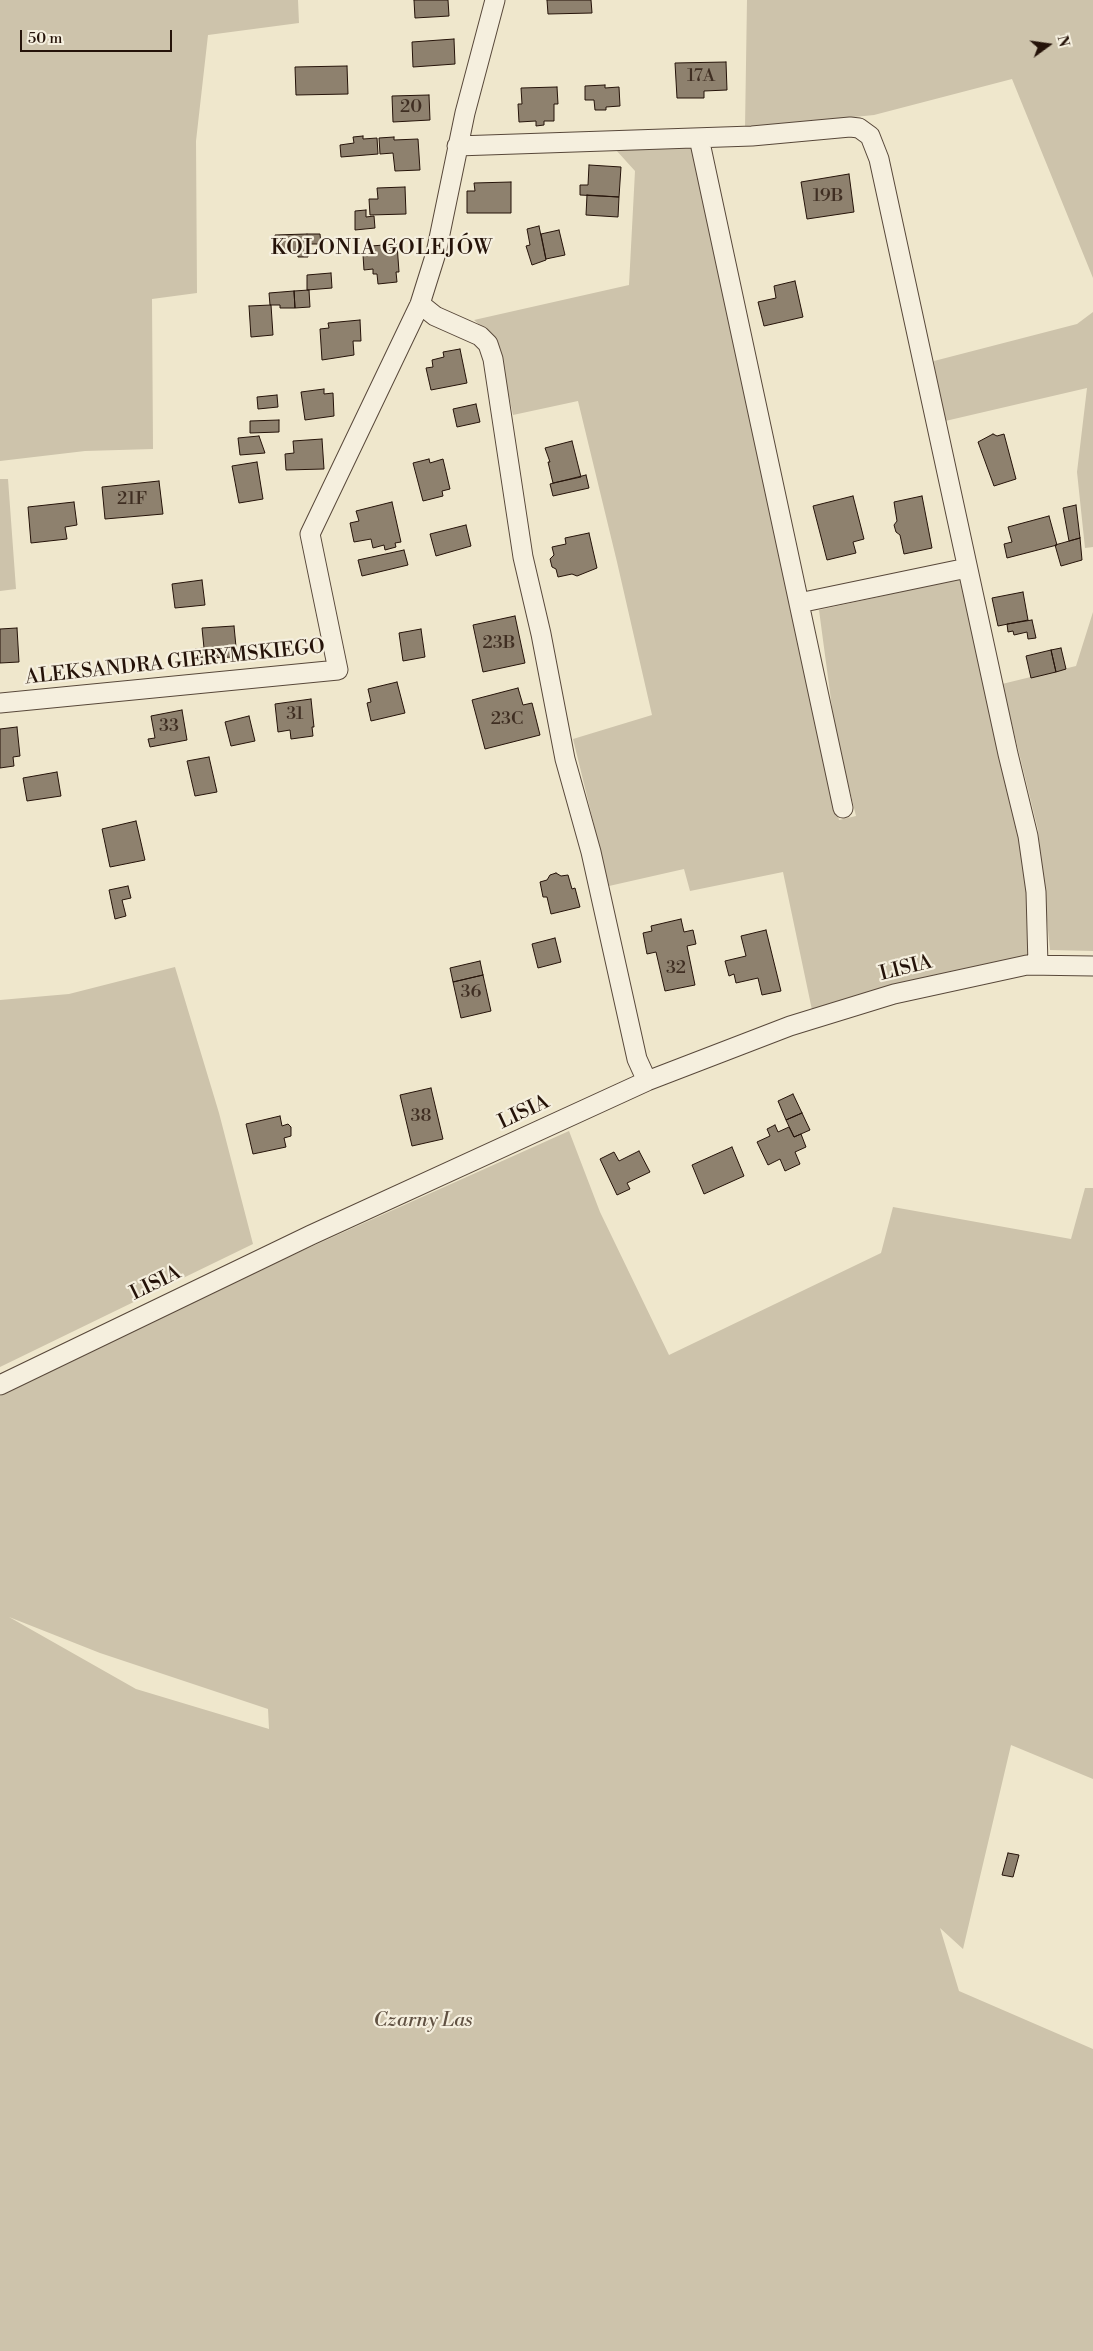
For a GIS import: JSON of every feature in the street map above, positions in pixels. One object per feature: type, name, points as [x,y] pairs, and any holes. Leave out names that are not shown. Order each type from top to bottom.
[{"type":"street","name":"ALEKSANDRA GIERYMSKIEGO","points":[[0,703],[338,670],[310,534],[420,304],[436,253],[457,146],[495,0]]},
{"type":"street","points":[[457,146],[778,135],[850,127],[863,130],[874,142],[1032,857],[1036,892],[1038,965]]},
{"type":"street","points":[[699,138],[843,808]]},
{"type":"street","points":[[420,304],[434,316],[480,336],[488,344],[493,359],[515,515],[564,750],[591,852],[637,1058],[647,1081]]},
{"type":"street","points":[[799,603],[967,568]]},
{"type":"street","name":"LISIA","points":[[0,1385],[311,1235],[647,1081],[790,1026],[859,1004],[978,974],[1038,965],[1093,966]]},
{"type":"green space","points":[[0,0],[298,0],[299,23],[208,35],[196,141],[197,293],[152,299],[153,449],[85,451],[0,461]]},
{"type":"green space","points":[[747,0],[1093,0],[1093,278],[1012,79],[874,115],[745,128]]},
{"type":"green space","points":[[692,146],[764,464],[839,820],[856,816],[835,730],[819,610],[960,579],[992,700],[1026,843],[1030,952],[1027,956],[812,1010],[783,872],[690,891],[684,869],[609,886],[573,739],[652,715],[617,562],[578,401],[513,415],[497,341],[474,320],[629,285],[635,171],[616,150]]},
{"type":"green space","points":[[1093,312],[1093,547],[1085,548],[1077,472],[1087,388],[941,422],[934,361],[1077,324]]},
{"type":"green space","points":[[0,479],[8,479],[16,589],[0,591]]},
{"type":"green space","points":[[1093,612],[1093,951],[1050,950],[1038,830],[1002,684],[1076,666]]},
{"type":"green space","points":[[175,967],[219,1113],[253,1244],[0,1367],[0,1000],[69,994]]},
{"type":"green space","name":"Czarny Las","points":[[569,1131],[600,1212],[669,1355],[881,1253],[893,1207],[1071,1239],[1085,1188],[1093,1188],[1093,1779],[1011,1745],[963,1949],[940,1928],[959,1991],[1093,2049],[1093,2351],[0,2351],[0,1396],[139,1324]],"holes":[[[9,1617],[100,1653],[268,1709],[269,1729],[136,1689]]]},
{"type":"building","points":[[414,0],[448,0],[449,16],[415,18]]},
{"type":"building","points":[[547,0],[591,0],[592,13],[548,14]]},
{"type":"building","points":[[454,39],[455,64],[413,67],[412,42]]},
{"type":"building","points":[[726,62],[727,90],[704,91],[704,98],[677,98],[675,63]]},
{"type":"building","points":[[347,66],[348,94],[296,95],[295,67]]},
{"type":"building","points":[[605,85],[605,88],[619,87],[620,106],[606,107],[606,110],[595,110],[594,100],[585,100],[585,86]]},
{"type":"building","points":[[557,87],[558,104],[554,104],[554,121],[544,121],[544,125],[536,126],[536,121],[519,122],[518,104],[522,104],[521,88]]},
{"type":"building","points":[[429,95],[430,120],[393,122],[392,96]]},
{"type":"building","points":[[363,136],[363,139],[377,138],[378,154],[341,157],[340,145],[354,143],[353,137]]},
{"type":"building","points":[[394,137],[394,140],[418,139],[420,170],[395,171],[393,153],[380,154],[379,138]]},
{"type":"building","points":[[589,165],[621,167],[619,197],[580,195],[580,185],[588,185]]},
{"type":"building","points":[[849,174],[854,212],[807,219],[801,182]]},
{"type":"building","points":[[511,182],[511,213],[467,213],[467,191],[475,191],[474,183]]},
{"type":"building","points":[[405,187],[406,214],[370,215],[369,199],[378,199],[377,188]]},
{"type":"building","points":[[587,195],[619,197],[618,217],[586,215]]},
{"type":"building","points":[[366,210],[366,217],[374,216],[375,228],[355,230],[355,211]]},
{"type":"building","points":[[539,226],[546,260],[532,265],[526,246],[530,245],[527,229]]},
{"type":"building","points":[[559,230],[565,255],[546,259],[541,234]]},
{"type":"building","points":[[320,234],[321,244],[307,244],[308,257],[298,257],[297,251],[276,252],[275,235]]},
{"type":"building","points":[[397,244],[399,272],[396,272],[397,282],[378,284],[377,274],[373,274],[373,269],[364,270],[363,255],[372,254],[371,246]]},
{"type":"building","points":[[331,273],[332,288],[307,290],[307,275]]},
{"type":"building","points":[[795,281],[803,317],[764,326],[758,302],[776,298],[774,286]]},
{"type":"building","points":[[309,290],[310,307],[295,308],[294,291]]},
{"type":"building","points":[[294,291],[295,308],[280,308],[280,305],[270,305],[269,293]]},
{"type":"building","points":[[271,305],[273,335],[251,337],[249,306]]},
{"type":"building","points":[[360,320],[361,341],[353,341],[354,355],[322,360],[320,329],[329,328],[328,323]]},
{"type":"building","points":[[460,349],[467,383],[431,390],[426,368],[433,367],[432,360],[444,357],[443,352]]},
{"type":"building","points":[[324,389],[324,394],[333,393],[334,416],[305,420],[301,392]]},
{"type":"building","points":[[277,395],[278,407],[258,409],[257,397]]},
{"type":"building","points":[[476,404],[480,422],[457,427],[453,409]]},
{"type":"building","points":[[279,420],[279,432],[250,433],[250,421]]},
{"type":"building","points":[[993,434],[997,436],[1004,434],[1016,479],[994,486],[978,442]]},
{"type":"building","points":[[259,436],[265,453],[240,455],[238,438]]},
{"type":"building","points":[[322,439],[324,469],[286,470],[285,454],[294,453],[293,441]]},
{"type":"building","points":[[572,441],[581,477],[553,483],[548,462],[550,462],[545,448]]},
{"type":"building","points":[[429,459],[430,463],[443,459],[450,489],[442,491],[443,496],[423,501],[413,463]]},
{"type":"building","points":[[257,462],[263,499],[239,503],[232,466]]},
{"type":"building","points":[[586,475],[589,488],[553,496],[550,484]]},
{"type":"building","points":[[159,481],[163,514],[105,519],[102,487]]},
{"type":"building","points":[[853,496],[864,539],[853,542],[856,553],[827,560],[813,506]]},
{"type":"building","points":[[922,496],[932,548],[904,554],[900,535],[896,532],[894,525],[897,521],[894,502]]},
{"type":"building","points":[[74,502],[77,525],[65,527],[67,539],[31,543],[28,507]]},
{"type":"building","points":[[392,502],[401,542],[395,543],[396,547],[385,550],[384,545],[373,548],[371,539],[354,542],[350,523],[359,521],[356,511]]},
{"type":"building","points":[[1076,505],[1080,538],[1069,541],[1063,508]]},
{"type":"building","points":[[1049,516],[1057,545],[1007,558],[1004,544],[1012,542],[1008,527]]},
{"type":"building","points":[[466,525],[471,546],[436,556],[430,534]]},
{"type":"building","points":[[589,533],[597,568],[577,576],[572,574],[558,577],[550,559],[554,555],[552,547],[566,544],[565,538]]},
{"type":"building","points":[[1080,538],[1082,560],[1061,566],[1055,545]]},
{"type":"building","points":[[404,550],[408,565],[362,576],[358,560]]},
{"type":"building","points":[[202,580],[205,605],[175,608],[172,584]]},
{"type":"building","points":[[1023,592],[1028,620],[998,626],[992,598]]},
{"type":"building","points":[[515,616],[525,663],[483,672],[473,625]]},
{"type":"building","points":[[1032,620],[1036,638],[1028,639],[1027,632],[1014,635],[1013,631],[1008,632],[1007,624]]},
{"type":"building","points":[[234,626],[237,657],[196,658],[195,649],[204,648],[202,628]]},
{"type":"building","points":[[17,628],[19,662],[0,663],[0,629]]},
{"type":"building","points":[[421,629],[425,657],[403,661],[399,633]]},
{"type":"building","points":[[1061,648],[1066,669],[1056,672],[1051,650]]},
{"type":"building","points":[[1051,650],[1056,672],[1031,678],[1026,656]]},
{"type":"building","points":[[397,682],[405,713],[371,721],[367,703],[371,702],[368,689]]},
{"type":"building","points":[[518,688],[523,705],[532,703],[540,735],[485,749],[472,700]]},
{"type":"building","points":[[311,699],[313,736],[291,739],[290,730],[278,732],[275,704]]},
{"type":"building","points":[[182,710],[187,740],[150,747],[148,739],[155,738],[151,716]]},
{"type":"building","points":[[249,716],[255,741],[231,746],[225,722]]},
{"type":"building","points":[[17,727],[20,756],[13,757],[14,766],[0,768],[0,729]]},
{"type":"building","points":[[209,757],[217,792],[195,796],[187,761]]},
{"type":"building","points":[[57,772],[61,796],[27,801],[23,778]]},
{"type":"building","points":[[136,821],[145,860],[110,867],[102,829]]},
{"type":"building","points":[[556,873],[561,876],[568,875],[572,889],[575,888],[580,907],[551,914],[547,897],[543,897],[540,882],[547,880],[550,875]]},
{"type":"building","points":[[128,886],[131,898],[122,900],[126,916],[115,919],[109,890]]},
{"type":"building","points":[[681,919],[684,932],[693,930],[696,944],[687,946],[695,985],[665,991],[656,952],[647,954],[643,933],[652,931],[651,926]]},
{"type":"building","points":[[766,930],[781,991],[762,995],[758,978],[736,983],[734,974],[729,976],[725,961],[746,956],[741,936]]},
{"type":"building","points":[[555,938],[561,962],[538,968],[532,944]]},
{"type":"building","points":[[480,961],[483,975],[453,982],[450,968]]},
{"type":"building","points":[[483,975],[491,1011],[461,1018],[453,982]]},
{"type":"building","points":[[431,1088],[443,1139],[412,1146],[400,1095]]},
{"type":"building","points":[[793,1094],[802,1113],[786,1120],[778,1101]]},
{"type":"building","points":[[802,1113],[810,1130],[794,1137],[786,1120]]},
{"type":"building","points":[[280,1116],[282,1126],[288,1124],[291,1127],[291,1136],[284,1138],[286,1147],[253,1154],[246,1124]]},
{"type":"building","points":[[775,1125],[778,1132],[789,1127],[794,1137],[801,1134],[806,1147],[795,1152],[800,1164],[785,1171],[780,1159],[768,1165],[757,1142],[770,1136],[767,1129]]},
{"type":"building","points":[[732,1147],[744,1176],[704,1194],[692,1165]]},
{"type":"building","points":[[639,1151],[650,1172],[627,1183],[630,1189],[617,1195],[600,1159],[614,1152],[619,1161]]},
{"type":"building","points":[[1008,1853],[1019,1855],[1013,1877],[1002,1875]]},
{"type":"district","name":"KOLONIA GOLEJÓW","points":[[382,249]]}]
